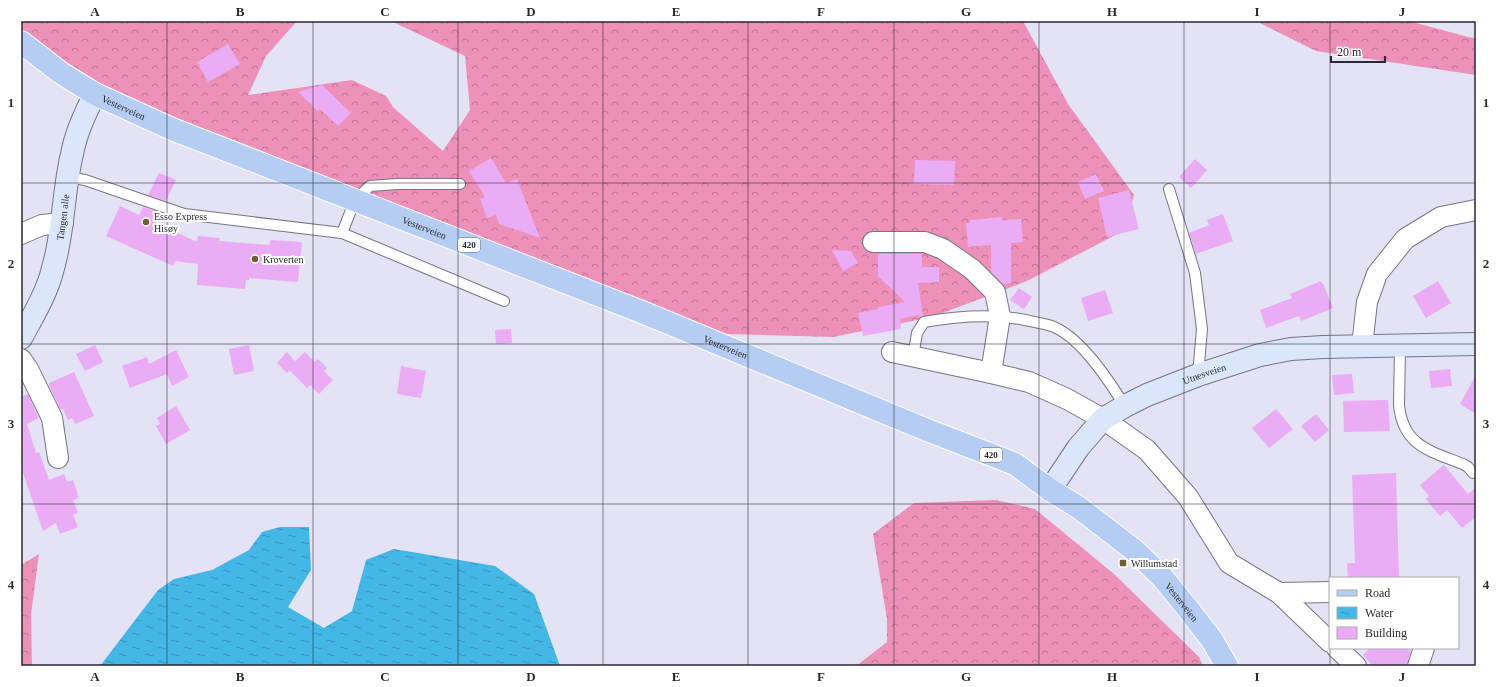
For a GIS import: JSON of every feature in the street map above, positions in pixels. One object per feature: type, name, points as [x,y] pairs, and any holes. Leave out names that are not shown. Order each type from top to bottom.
[{"type":"main road","name":"Vesterveien","points":[[21,42],[61,73],[95,94],[172,129],[642,312],[927,430],[1010,476],[1050,490],[1078,507],[1134,550],[1163,578],[1212,640],[1227,666]]},
{"type":"main road","name":"Tangen alle","points":[[21,338],[35,314],[53,270],[63,224],[72,153],[81,121],[95,94]]},
{"type":"main road","name":"Utnesveien","points":[[1050,490],[1078,448],[1103,419],[1147,395],[1198,375],[1260,355],[1291,349],[1476,344]]},
{"type":"street","points":[[1362,346],[1366,302],[1378,274],[1405,238],[1440,217],[1476,210]]},
{"type":"street","points":[[21,234],[42,225],[63,224]]},
{"type":"street","points":[[873,242],[925,242],[943,249],[972,269],[995,292],[1000,316],[992,373]]},
{"type":"street","points":[[892,352],[1029,382],[1067,399],[1103,419],[1147,450],[1188,496],[1229,563],[1279,593],[1329,641]]},
{"type":"street","points":[[21,359],[28,369],[52,418],[58,458]]},
{"type":"street","points":[[1279,593],[1329,592]]},
{"type":"street","points":[[1338,649],[1356,666]]},
{"type":"street","points":[[1418,666],[1424,649]]},
{"type":"lane","points":[[68,177],[86,180],[184,214],[342,233],[504,301]]},
{"type":"lane","points":[[342,233],[355,200],[370,186],[396,184],[460,184]]},
{"type":"lane","points":[[1169,189],[1195,273],[1202,329],[1198,375]]},
{"type":"lane","points":[[913,357],[917,333],[924,322],[950,317],[1000,316],[1024,319],[1054,327],[1075,341],[1102,370],[1126,406]]},
{"type":"lane","points":[[1400,346],[1399,404],[1401,418],[1406,431],[1420,446],[1463,464],[1468,467],[1473,474]]},
{"type":"green space","points":[[21,21],[297,21],[266,56],[248,95],[352,80],[386,96],[393,107],[443,151],[470,110],[465,56],[391,21],[1023,21],[1068,104],[1134,195],[1123,231],[1027,281],[932,317],[833,337],[727,334],[625,307],[142,110],[21,44]]},
{"type":"green space","points":[[1256,21],[1409,21],[1476,38],[1476,75],[1316,51]]},
{"type":"green space","points":[[996,500],[1035,509],[1114,574],[1199,657],[1203,666],[856,666],[887,642],[887,619],[873,534],[914,503]]},
{"type":"green space","points":[[39,554],[31,614],[32,666],[21,666],[21,565]]},
{"type":"water","points":[[280,527],[309,527],[311,570],[288,607],[324,628],[352,611],[366,560],[394,549],[495,566],[534,594],[560,666],[100,666],[158,590],[174,579],[212,570],[249,550],[262,532]]},
{"type":"building","points":[[228,44],[240,64],[208,82],[197,62]]},
{"type":"building","points":[[322,85],[351,113],[338,126],[320,109],[318,111],[298,92]]},
{"type":"building","points":[[491,158],[506,183],[517,179],[540,238],[499,224],[496,215],[487,218],[480,199],[485,197],[469,171]]},
{"type":"building","points":[[1195,159],[1207,170],[1191,188],[1179,177]]},
{"type":"building","points":[[915,160],[955,161],[954,185],[914,184]]},
{"type":"building","points":[[159,173],[176,180],[166,201],[148,195]]},
{"type":"building","points":[[1096,174],[1104,191],[1085,199],[1078,182]]},
{"type":"building","points":[[1129,190],[1139,229],[1107,237],[1098,198]]},
{"type":"building","points":[[120,206],[139,215],[143,207],[161,213],[156,223],[197,242],[198,236],[220,238],[219,241],[270,245],[270,240],[302,242],[298,282],[249,278],[249,280],[246,280],[245,289],[197,285],[198,264],[175,261],[173,266],[106,236]]},
{"type":"building","points":[[1223,214],[1233,241],[1196,254],[1189,233],[1209,225],[1207,220]]},
{"type":"building","points":[[1002,217],[1003,220],[1021,219],[1023,242],[1011,243],[1011,283],[1003,284],[991,272],[991,245],[968,247],[966,223],[970,223],[970,220]]},
{"type":"building","points":[[832,250],[851,251],[858,263],[843,271]]},
{"type":"building","points":[[878,254],[922,254],[922,267],[939,267],[939,282],[918,283],[923,316],[920,317],[918,315],[900,319],[901,329],[863,336],[858,313],[878,309],[878,307],[905,302],[878,276]]},
{"type":"building","points":[[1321,281],[1333,308],[1301,321],[1299,316],[1266,328],[1260,310],[1292,298],[1290,294]]},
{"type":"building","points":[[1438,281],[1451,303],[1426,318],[1413,296]]},
{"type":"building","points":[[1019,288],[1032,297],[1024,309],[1010,300]]},
{"type":"building","points":[[1105,290],[1113,313],[1088,321],[1081,298]]},
{"type":"building","points":[[511,329],[512,343],[496,344],[495,330]]},
{"type":"building","points":[[95,345],[103,362],[85,371],[76,354]]},
{"type":"building","points":[[249,345],[254,371],[234,375],[229,349]]},
{"type":"building","points":[[176,350],[189,377],[172,386],[167,374],[130,388],[122,366],[147,357],[149,364]]},
{"type":"building","points":[[287,352],[295,361],[305,352],[315,362],[318,359],[327,368],[324,371],[333,380],[319,394],[310,385],[307,388],[289,370],[287,373],[277,363]]},
{"type":"building","points":[[401,366],[426,371],[421,398],[397,394]]},
{"type":"building","points":[[1450,369],[1452,386],[1431,388],[1429,371]]},
{"type":"building","points":[[74,372],[94,416],[75,424],[72,418],[68,420],[63,409],[60,409],[49,385],[49,383]]},
{"type":"building","points":[[1352,374],[1354,393],[1334,395],[1332,375]]},
{"type":"building","points":[[1476,375],[1476,414],[1460,404]]},
{"type":"building","points":[[28,394],[39,418],[27,424],[36,453],[39,452],[49,480],[64,474],[67,482],[73,480],[79,498],[73,500],[78,513],[73,515],[78,527],[60,534],[56,523],[43,531],[21,467],[21,397]]},
{"type":"building","points":[[1388,400],[1390,431],[1344,432],[1343,401]]},
{"type":"building","points":[[176,406],[190,430],[166,444],[156,426],[160,424],[157,418]]},
{"type":"building","points":[[1276,409],[1293,429],[1269,448],[1252,428]]},
{"type":"building","points":[[1316,414],[1329,430],[1315,442],[1301,426]]},
{"type":"building","points":[[1444,465],[1468,494],[1476,487],[1476,517],[1462,528],[1447,510],[1440,516],[1426,499],[1429,496],[1420,485]]},
{"type":"building","points":[[1396,473],[1399,577],[1348,577],[1347,563],[1355,563],[1352,475]]},
{"type":"building","points":[[1369,649],[1408,649],[1411,652],[1407,663],[1404,666],[1373,666],[1363,655]]},
{"type":"place","name":"Esso Express Hisøy","points":[[146,222]]},
{"type":"place","name":"Kroverten","points":[[255,259]]},
{"type":"place","name":"Willumstad","points":[[1123,563]]}]
